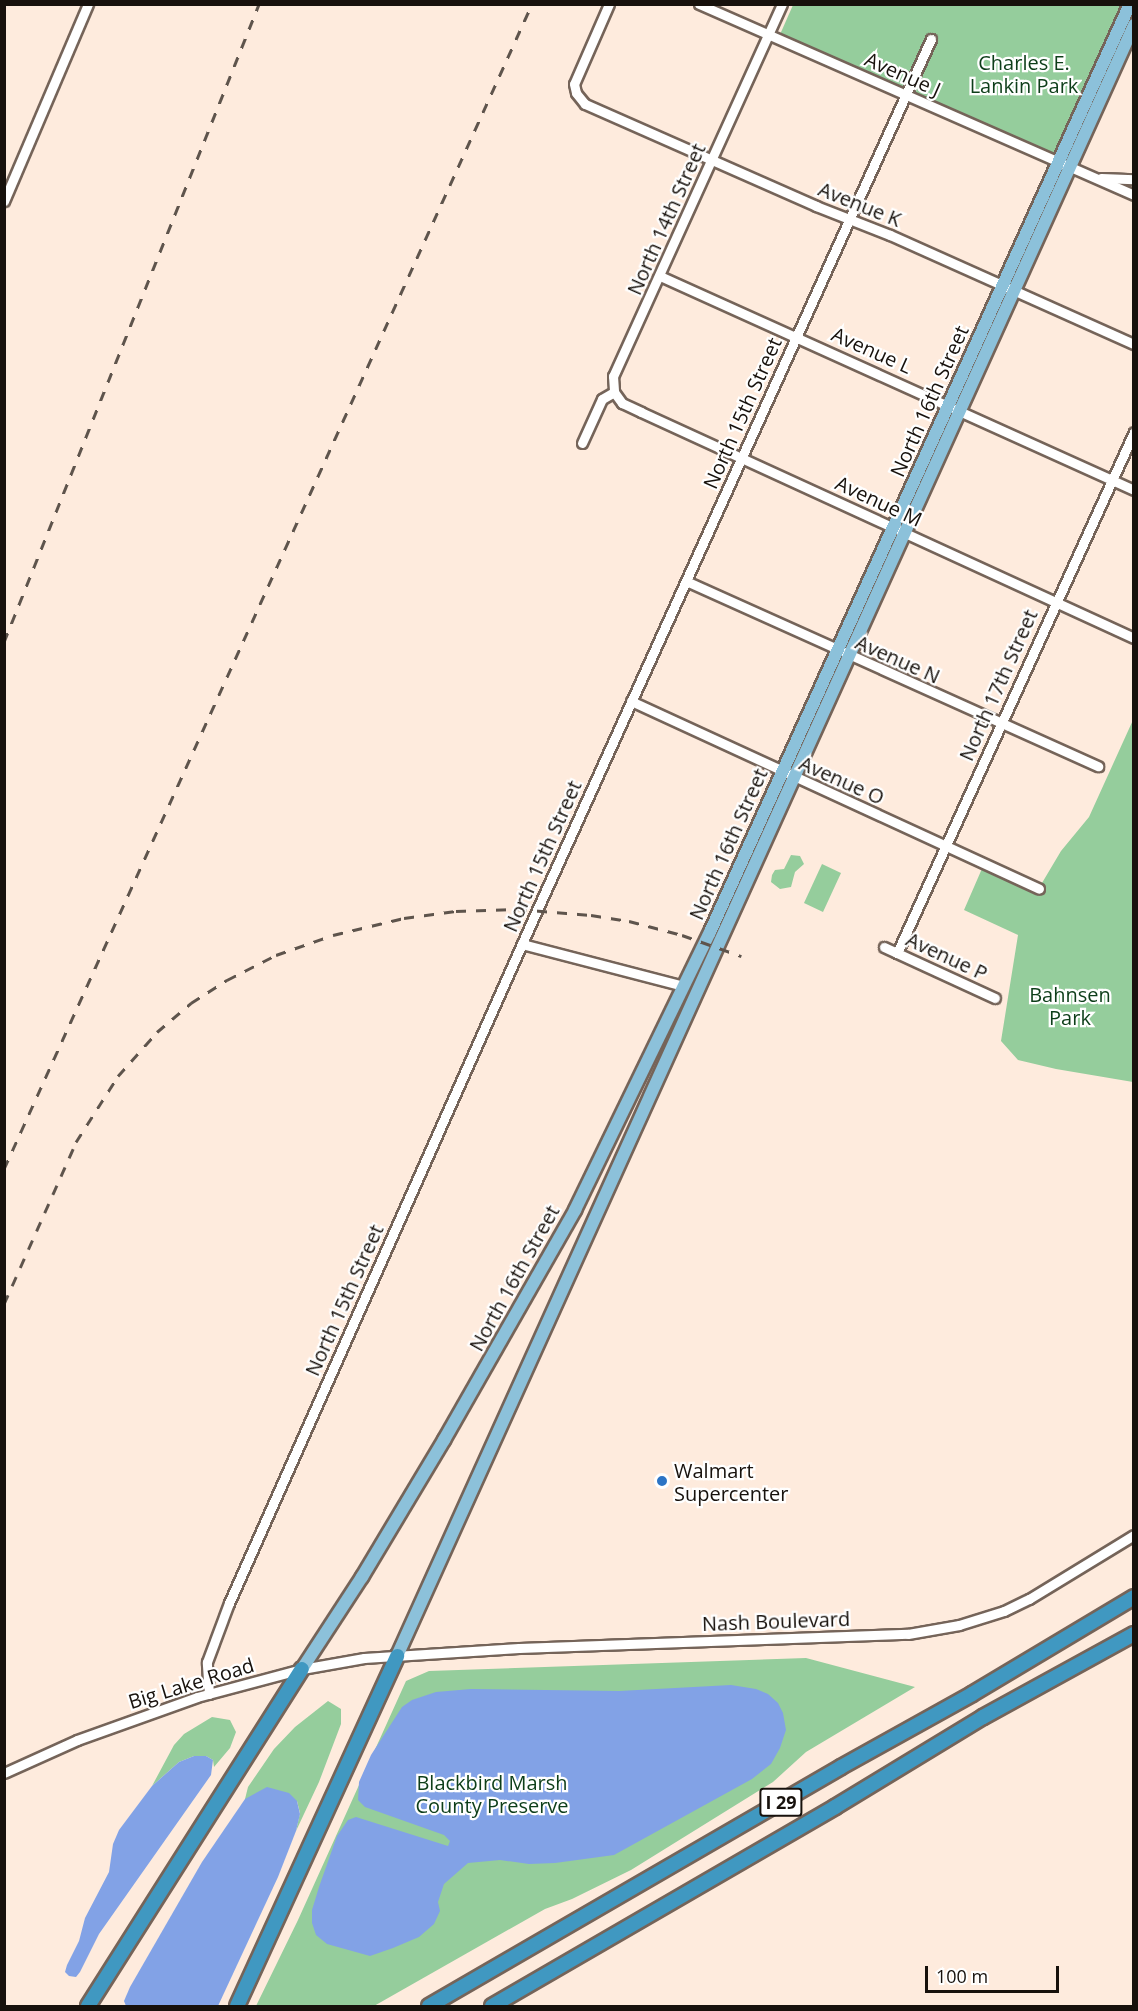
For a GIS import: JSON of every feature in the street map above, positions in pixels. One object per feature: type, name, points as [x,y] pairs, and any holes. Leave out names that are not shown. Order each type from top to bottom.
[{"type":"highway","name":"I 29","points":[[429,2007],[841,1767],[972,1694],[1134,1597]]},
{"type":"highway","name":"I 29","points":[[492,2007],[983,1718],[1134,1634]]},
{"type":"highway","points":[[237,2007],[397,1656]]},
{"type":"highway","points":[[88,2007],[302,1669]]},
{"type":"main road","name":"North 16th Street","points":[[1124,43],[1130,4]]},
{"type":"main road","name":"North 16th Street","points":[[397,1656],[898,530],[1064,164],[1134,25]]},
{"type":"main road","name":"North 16th Street","points":[[302,1669],[362,1577],[548,1260],[575,1210],[788,775]]},
{"type":"street","name":"Avenue K","points":[[609,4],[576,76],[576,93],[585,104],[1134,344]]},
{"type":"street","name":"Avenue J","points":[[699,4],[1134,195]]},
{"type":"street","name":"North 14th Street","points":[[614,392],[613,376],[782,4]]},
{"type":"street","points":[[4,201],[85,6]]},
{"type":"street","name":"North 15th Street","points":[[209,1694],[206,1670],[214,1638],[522,944],[931,39]]},
{"type":"street","name":"Avenue J","points":[[1092,177],[1134,179]]},
{"type":"street","name":"Avenue L","points":[[660,276],[1134,490]]},
{"type":"street","points":[[582,443],[602,399],[614,392]]},
{"type":"street","name":"Avenue M","points":[[614,392],[622,403],[1134,638]]},
{"type":"street","name":"North 17th Street","points":[[897,953],[1134,432]]},
{"type":"street","name":"Avenue N","points":[[686,582],[842,654],[1098,766]]},
{"type":"street","name":"Avenue O","points":[[631,701],[1039,889]]},
{"type":"street","points":[[522,944],[683,986]]},
{"type":"street","name":"Avenue P","points":[[884,947],[995,998]]},
{"type":"street","name":"Nash Boulevard","points":[[397,1656],[933,1631],[976,1621],[1024,1601],[1134,1534]]},
{"type":"street","name":"Big Lake Road","points":[[4,1773],[106,1729],[209,1694],[302,1669],[364,1658],[397,1656]]},
{"type":"green space","name":"Charles E. Lankin Park","points":[[793,5],[1128,5],[1059,162],[778,39]]},
{"type":"green space","name":"Bahnsen Park","points":[[1133,720],[1133,1082],[1018,1060],[1001,1041],[1018,935],[964,910],[984,864],[1039,888],[1061,851],[1089,817]]},
{"type":"green space","points":[[791,855],[800,856],[804,864],[795,872],[791,887],[780,889],[771,882],[772,875],[775,870],[784,869]]},
{"type":"green space","points":[[822,864],[841,873],[823,912],[804,903]]},
{"type":"green space","name":"Blackbird Marsh County Preserve","points":[[806,1658],[915,1687],[806,1752],[773,1782],[631,1870],[572,1899],[545,1909],[374,2006],[256,2006],[298,1920],[406,1681],[429,1671]]},
{"type":"green space","points":[[328,1701],[341,1709],[341,1724],[319,1782],[296,1831],[300,1813],[297,1801],[245,1799],[248,1787],[274,1749],[295,1727]]},
{"type":"green space","points":[[212,1717],[230,1720],[236,1732],[230,1748],[214,1767],[213,1760],[206,1756],[194,1756],[179,1762],[152,1786],[174,1745],[184,1734]]},
{"type":"water","name":"Blackbird Marsh County Preserve","points":[[731,1685],[756,1689],[768,1694],[778,1703],[783,1713],[786,1730],[780,1748],[771,1764],[752,1779],[614,1855],[555,1863],[529,1864],[500,1860],[468,1863],[444,1884],[438,1902],[440,1911],[434,1924],[419,1937],[393,1948],[370,1956],[327,1944],[316,1935],[312,1923],[312,1910],[337,1836],[348,1820],[356,1817],[448,1846],[450,1841],[444,1835],[365,1807],[358,1800],[359,1782],[371,1755],[402,1707],[412,1700],[436,1692],[471,1689],[619,1691]]},
{"type":"water","points":[[194,1756],[206,1756],[213,1760],[211,1775],[99,1934],[80,1972],[76,1977],[69,1976],[65,1972],[67,1965],[79,1941],[85,1918],[109,1872],[113,1844],[119,1830],[152,1786],[179,1762]]},
{"type":"water","points":[[267,1787],[289,1793],[297,1801],[300,1814],[296,1831],[278,1877],[218,2006],[126,2006],[124,2001],[130,1987],[202,1862],[245,1799]]},
{"type":"railway","points":[[4,642],[259,4]]},
{"type":"railway","points":[[4,1169],[532,4]]},
{"type":"railway","points":[[4,1304],[76,1142],[118,1076],[157,1032],[191,1003],[227,980],[276,955],[333,935],[404,918],[456,911],[517,909],[591,915],[629,921],[682,935],[741,956]]},
{"type":"place","name":"Walmart Supercenter","points":[[662,1481]]}]
